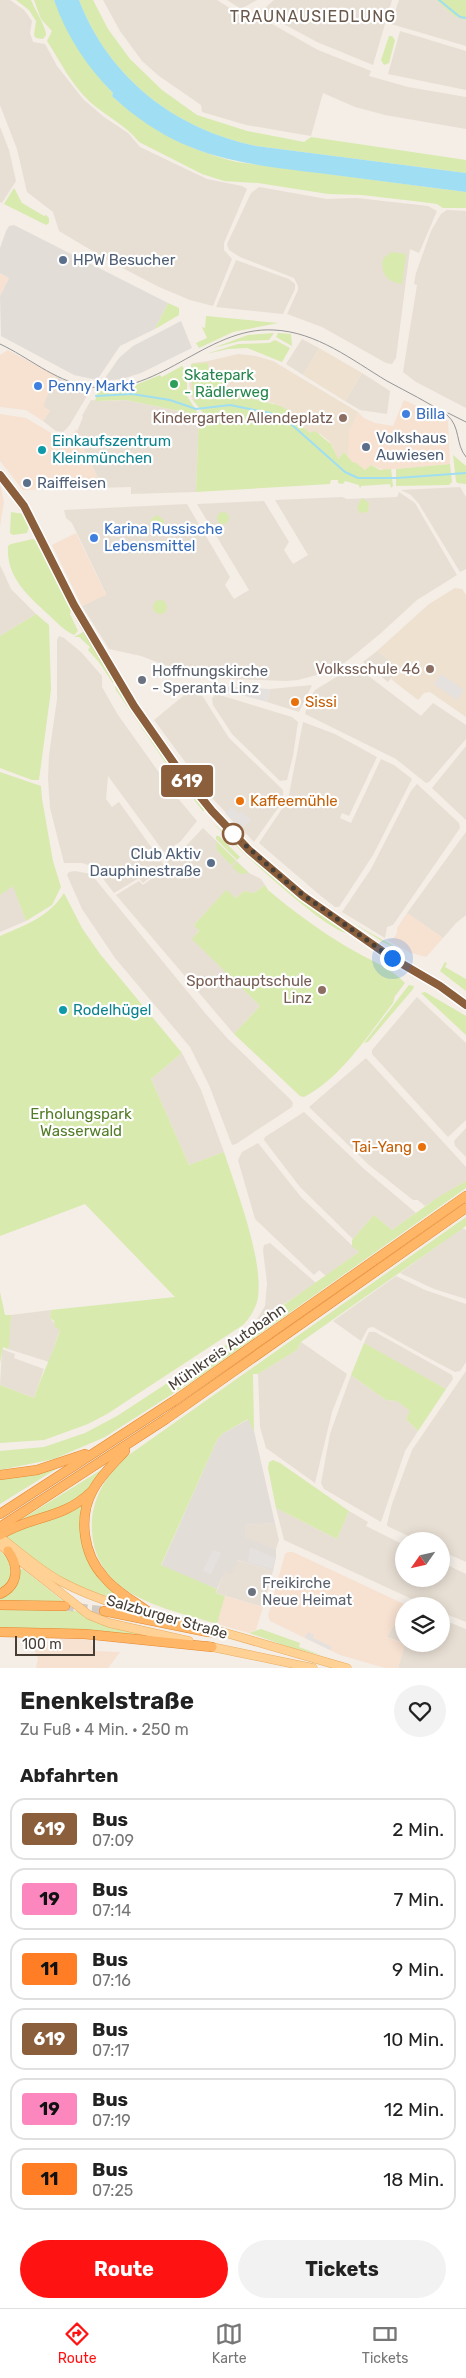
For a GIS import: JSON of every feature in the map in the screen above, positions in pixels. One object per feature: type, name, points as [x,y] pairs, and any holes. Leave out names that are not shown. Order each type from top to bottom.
[{"type":"highway","name":"Mühlkreis Autobahn","points":[[0,1514],[124,1435],[466,1196]]},
{"type":"highway","name":"Mühlkreis Autobahn","points":[[0,1527],[134,1441],[466,1208]]},
{"type":"highway","points":[[0,1509],[105,1442],[124,1435]]},
{"type":"highway","points":[[134,1441],[108,1469],[93,1490],[84,1524],[87,1547],[91,1558],[100,1572],[112,1585],[150,1613]]},
{"type":"highway","points":[[0,1476],[37,1470],[85,1454]]},
{"type":"highway","points":[[0,1536],[18,1525],[64,1512],[93,1490]]},
{"type":"highway","points":[[0,1594],[10,1587],[16,1575],[14,1561],[6,1548]]},
{"type":"highway","points":[[0,1605],[65,1606]]},
{"type":"highway","points":[[104,1611],[208,1632],[224,1633]]},
{"type":"highway","points":[[0,1632],[93,1634],[212,1647]]},
{"type":"main road","points":[[0,475],[24,506],[74,605],[134,706],[178,769],[212,811],[249,850],[303,896],[392,958],[440,986],[466,1005]]},
{"type":"main road","name":"Salzburger Straße","points":[[0,1536],[6,1548],[72,1602],[96,1618],[212,1647],[313,1668]]},
{"type":"main road","name":"Salzburger Straße","points":[[6,1548],[76,1589],[150,1613],[348,1668]]},
{"type":"shaded area","points":[[0,0],[10,0],[24,10],[32,21],[30,33],[33,42],[45,44],[57,66],[83,99],[104,117],[128,133],[140,147],[207,179],[242,186],[247,189],[224,243],[224,250],[232,259],[213,306],[190,300],[159,287],[111,262],[59,231],[53,212],[27,192],[17,149],[0,105]]},
{"type":"shaded area","points":[[103,0],[217,0],[239,14],[265,20],[318,50],[371,71],[369,76],[408,87],[466,97],[466,129],[385,115],[355,107],[323,93],[311,136],[246,125],[202,112],[201,105],[159,76],[142,61],[120,31]]},
{"type":"shaded area","points":[[227,0],[257,0],[241,9]]},
{"type":"shaded area","points":[[274,0],[392,0],[373,65],[317,42],[280,22],[264,9]]},
{"type":"shaded area","points":[[399,0],[436,0],[454,16],[466,20],[466,46],[391,24]]},
{"type":"shaded area","points":[[400,31],[466,51],[466,90],[388,74]]},
{"type":"shaded area","points":[[0,127],[9,150],[16,181],[2,203],[0,202]]},
{"type":"shaded area","points":[[259,187],[327,199],[357,198],[428,206],[437,211],[419,253],[410,249],[396,358],[392,364],[386,363],[322,327],[287,314],[298,290],[294,278],[240,257],[229,250],[227,244],[251,193]]},
{"type":"shaded area","points":[[447,210],[466,211],[466,408],[416,382],[403,372],[417,285],[414,284],[416,273],[431,231],[441,214]]},
{"type":"shaded area","points":[[14,225],[168,303],[155,329],[120,346],[97,380],[74,375],[1,336],[0,296],[9,278],[0,273],[0,248],[9,226]]},
{"type":"shaded area","points":[[236,260],[289,279],[295,284],[295,289],[283,314],[216,307]]},
{"type":"shaded area","points":[[0,273],[9,278],[0,296]]},
{"type":"shaded area","points":[[181,321],[192,348],[141,373],[122,379],[103,381],[119,358],[133,346]]},
{"type":"shaded area","points":[[302,339],[319,348],[303,375],[286,364]]},
{"type":"shaded area","points":[[319,348],[362,373],[345,401],[303,375]]},
{"type":"shaded area","points":[[8,350],[56,376],[43,406],[50,411],[43,421],[26,410],[0,407],[0,355]]},
{"type":"shaded area","points":[[238,354],[256,356],[273,361],[358,412],[349,432],[348,457],[344,452],[338,459],[336,458],[329,441],[320,434],[310,434],[296,419],[273,403],[237,397],[192,399],[189,383],[192,363]]},
{"type":"shaded area","points":[[362,373],[390,391],[387,414],[360,410],[345,401]]},
{"type":"shaded area","points":[[56,376],[66,382],[91,389],[69,426],[63,432],[56,431],[43,421],[50,411],[42,406]]},
{"type":"shaded area","points":[[91,400],[126,400],[199,415],[196,492],[131,494],[131,487],[97,488],[97,476],[76,434],[82,416]]},
{"type":"shaded area","points":[[404,400],[448,421],[450,464],[383,470],[371,465],[366,470],[351,462],[348,457],[347,441],[358,412],[364,418],[375,423],[393,426]]},
{"type":"shaded area","name":"Einkaufszentrum Kleinmünchen","points":[[0,414],[26,418],[61,439],[71,436],[77,429],[77,436],[97,476],[97,488],[23,490],[0,461]]},
{"type":"shaded area","points":[[0,484],[4,502],[0,527]]},
{"type":"shaded area","points":[[460,487],[466,497],[466,569],[460,572],[419,504],[411,495],[401,490]]},
{"type":"shaded area","points":[[399,492],[415,503],[457,575],[417,600],[381,633],[339,667],[324,673],[286,681],[207,678],[188,674],[141,656],[109,649],[82,606],[106,594],[72,523],[66,518],[64,510],[187,504],[230,577],[225,585],[234,599],[249,590],[197,504],[264,501],[289,542],[284,550],[293,564],[308,555],[275,500],[397,497]]},
{"type":"shaded area","points":[[76,533],[106,595],[82,606],[52,545]]},
{"type":"shaded area","points":[[0,565],[11,589],[36,614],[0,636]]},
{"type":"shaded area","points":[[455,588],[462,589],[466,595],[466,717],[430,692],[424,693],[418,700],[391,679],[399,668],[377,651],[429,604]]},
{"type":"shaded area","points":[[59,636],[81,652],[102,676],[102,687],[118,715],[175,795],[197,821],[180,842],[164,852],[108,776],[106,799],[112,807],[119,802],[164,865],[143,883],[139,878],[114,893],[94,867],[82,863],[64,863],[50,808],[49,755],[57,699],[57,640]]},
{"type":"shaded area","points":[[377,651],[399,668],[388,682],[363,662]]},
{"type":"shaded area","points":[[353,667],[362,671],[421,716],[433,703],[466,725],[466,739],[429,782],[426,783],[396,759],[305,714],[309,700],[315,690]]},
{"type":"shaded area","points":[[441,674],[464,690],[457,700],[434,684]]},
{"type":"shaded area","points":[[312,685],[299,712],[267,702],[270,689]]},
{"type":"shaded area","points":[[218,686],[270,689],[267,702],[218,689]]},
{"type":"shaded area","points":[[194,687],[203,697],[229,738],[283,790],[283,801],[254,842],[211,797],[154,720]]},
{"type":"shaded area","points":[[216,694],[292,717],[298,722],[287,780],[280,781],[232,734],[213,705],[212,698]]},
{"type":"shaded area","points":[[303,722],[335,734],[377,757],[349,816],[342,813],[340,818],[351,823],[381,759],[394,765],[412,779],[373,855],[339,907],[335,907],[321,896],[259,843],[288,800]]},
{"type":"shaded area","points":[[466,746],[466,820],[432,788]]},
{"type":"shaded area","points":[[417,784],[459,823],[460,828],[393,925],[387,927],[385,938],[342,912],[371,869],[411,791]]},
{"type":"shaded area","name":"Kaffeemühle","points":[[231,807],[239,814],[242,811],[251,820],[241,830],[225,813]]},
{"type":"shaded area","points":[[203,828],[249,873],[261,879],[265,885],[254,893],[244,891],[236,898],[226,891],[194,925],[199,930],[193,939],[260,1006],[234,1034],[116,895],[139,881],[143,885],[158,874],[168,861],[179,853]]},
{"type":"shaded area","points":[[466,832],[466,915],[443,938],[407,913]]},
{"type":"shaded area","points":[[75,871],[91,874],[205,1013],[228,1039],[290,1099],[293,1103],[292,1107],[232,1145],[209,1085],[190,1047],[115,958],[82,909],[67,875],[69,872]]},
{"type":"shaded area","points":[[13,885],[26,921],[0,932],[0,895]]},
{"type":"shaded area","points":[[407,913],[443,938],[426,957],[411,953],[387,940],[394,938],[397,928]]},
{"type":"shaded area","points":[[417,997],[466,1043],[466,1120],[448,1137],[372,1054],[372,1050]]},
{"type":"shaded area","points":[[182,1053],[201,1090],[224,1152],[189,1165],[151,1079]]},
{"type":"shaded area","points":[[366,1058],[466,1167],[466,1181],[425,1206],[418,1200],[413,1200],[369,1165],[309,1107]]},
{"type":"shaded area","points":[[304,1112],[364,1169],[416,1213],[392,1230],[374,1215],[353,1239],[300,1187],[264,1140],[265,1137]]},
{"type":"shaded area","points":[[466,1128],[466,1157],[455,1146],[454,1141]]},
{"type":"shaded area","points":[[258,1143],[301,1197],[359,1252],[326,1276],[319,1270],[314,1275],[255,1219],[238,1160],[242,1152]]},
{"type":"shaded area","points":[[462,1228],[466,1230],[466,1299],[434,1289],[400,1273]]},
{"type":"shaded area","points":[[270,1243],[316,1283],[254,1324],[265,1306],[267,1283],[263,1250],[264,1245]]},
{"type":"shaded area","points":[[396,1276],[425,1290],[466,1304],[466,1362],[460,1371],[455,1372],[373,1327],[368,1328],[361,1341],[333,1321]]},
{"type":"shaded area","points":[[51,1310],[50,1318],[60,1330],[49,1362],[8,1349],[11,1315]]},
{"type":"shaded area","points":[[369,1332],[375,1332],[452,1375],[453,1379],[446,1389],[405,1367],[364,1343]]},
{"type":"shaded area","points":[[301,1342],[347,1374],[332,1412],[315,1483],[266,1448],[260,1427],[258,1374],[297,1350]]},
{"type":"shaded area","points":[[2,1349],[15,1354],[14,1358],[44,1369],[34,1398],[0,1385]]},
{"type":"shaded area","points":[[466,1371],[466,1562],[450,1555],[450,1532],[400,1532],[387,1526],[392,1504],[412,1450]]},
{"type":"shaded area","points":[[351,1375],[386,1400],[397,1401],[411,1411],[406,1419],[418,1431],[405,1451],[381,1522],[324,1489],[321,1483],[330,1434]]},
{"type":"shaded area","points":[[249,1419],[254,1431],[275,1523],[245,1525],[245,1537],[276,1549],[276,1557],[273,1571],[238,1560],[231,1574],[225,1572],[217,1589],[161,1566],[217,1440],[222,1434]]},
{"type":"shaded area","points":[[276,1508],[337,1539],[349,1511],[368,1522],[366,1526],[395,1540],[395,1588],[450,1588],[450,1566],[466,1574],[466,1622],[450,1616],[450,1597],[408,1597],[284,1540]]},
{"type":"shaded area","points":[[275,1523],[279,1540],[276,1549],[245,1538],[244,1525]]},
{"type":"shaded area","points":[[250,1547],[275,1558],[272,1569],[248,1562]]},
{"type":"shaded area","points":[[213,1550],[221,1553],[211,1574],[203,1571]]},
{"type":"shaded area","points":[[293,1552],[395,1600],[395,1624],[387,1637],[395,1640],[395,1652],[403,1652],[398,1668],[385,1668],[340,1655],[270,1621],[268,1616],[285,1554]]},
{"type":"shaded area","points":[[237,1560],[273,1571],[263,1607],[216,1593],[225,1571]]},
{"type":"shaded area","points":[[225,1596],[263,1607],[256,1630],[249,1633],[217,1624]]},
{"type":"shaded area","points":[[450,1623],[466,1629],[466,1668],[398,1668],[403,1652],[450,1652]]},
{"type":"shaded area","points":[[395,1624],[395,1640],[387,1637]]},
{"type":"shaded area","points":[[308,1632],[314,1635],[313,1638],[332,1647],[330,1650],[305,1638]]},
{"type":"shaded area","points":[[59,1637],[91,1639],[96,1651],[120,1652],[108,1668],[36,1668],[38,1658],[34,1649],[23,1641],[47,1642]]},
{"type":"green space","points":[[16,0],[31,0],[46,32],[43,39],[36,38],[34,35],[36,21],[29,10]]},
{"type":"green space","points":[[34,0],[54,0],[79,50],[113,93],[112,96],[155,129],[186,145],[237,162],[466,192],[466,208],[443,208],[437,204],[422,202],[362,195],[328,194],[258,183],[224,181],[202,174],[139,142],[128,131],[89,101],[71,80],[47,41],[52,31],[41,19]]},
{"type":"green space","points":[[79,0],[93,0],[108,29],[130,59],[162,90],[197,115],[247,131],[304,142],[311,137],[466,160],[466,173],[256,146],[226,138],[198,127],[172,113],[148,96],[127,76],[108,53],[92,28]]},
{"type":"green space","points":[[436,0],[466,0],[466,20],[454,16]]},
{"type":"green space","points":[[389,36],[392,36],[395,40],[389,63],[384,65],[381,60]]},
{"type":"green space","points":[[14,188],[22,203],[44,216],[46,215],[49,218],[49,223],[46,225],[4,204]]},
{"type":"green space","points":[[391,252],[406,254],[402,284],[389,279],[384,273],[383,259]]},
{"type":"green space","points":[[168,303],[179,308],[179,315],[155,329]]},
{"type":"green space","points":[[206,316],[278,323],[233,332],[199,348],[196,343],[207,338],[202,327],[205,328]]},
{"type":"green space","points":[[274,333],[269,340],[240,341],[213,348],[248,335]]},
{"type":"green space","points":[[278,333],[291,334],[292,346],[276,337]]},
{"type":"green space","points":[[275,340],[290,348],[282,362],[247,348],[228,349],[206,354],[238,344],[269,343]]},
{"type":"green space","points":[[208,363],[209,379],[224,383],[224,389],[210,393],[249,391],[249,394],[193,397],[191,364]]},
{"type":"green space","points":[[182,366],[187,372],[187,396],[199,415],[126,400],[95,401],[98,391],[128,388],[160,375],[162,377]]},
{"type":"green space","points":[[234,397],[278,406],[290,411],[297,417],[296,421],[310,433],[315,431],[331,444],[338,459],[344,452],[352,462],[365,470],[371,465],[380,470],[391,469],[393,486],[391,488],[390,484],[361,486],[360,489],[359,485],[345,481],[343,484],[338,483],[338,480],[331,480],[330,484],[196,492],[199,415],[204,414],[192,399]]},
{"type":"green space","points":[[453,455],[466,466],[466,484],[457,483],[456,481]]},
{"type":"green space","points":[[450,464],[452,482],[449,485],[396,486],[396,469]]},
{"type":"green space","points":[[362,498],[369,503],[368,512],[360,513],[357,507]]},
{"type":"green space","points":[[11,512],[23,514],[29,527],[27,533],[13,535],[10,533]]},
{"type":"green space","points":[[221,512],[225,512],[229,518],[225,524],[221,524],[217,520],[217,516]]},
{"type":"green space","points":[[157,515],[164,520],[163,528],[154,528],[150,520]]},
{"type":"green space","points":[[33,539],[36,541],[71,610],[70,614],[78,631],[74,635],[33,601],[20,585],[11,567],[8,557],[8,546]]},
{"type":"green space","points":[[157,600],[163,600],[167,607],[163,614],[157,614],[153,610],[153,604]]},
{"type":"green space","points":[[36,614],[49,625],[51,690],[39,780],[32,780],[0,768],[0,636]]},
{"type":"green space","points":[[83,632],[115,682],[113,683],[88,650],[90,647],[79,637],[74,637]]},
{"type":"green space","points":[[117,686],[205,811],[203,811],[172,772],[116,690],[115,687]]},
{"type":"green space","points":[[0,772],[41,786],[53,861],[61,887],[52,905],[26,921],[13,886],[0,895]]},
{"type":"green space","points":[[213,823],[287,888],[349,933],[338,930],[302,904],[258,866]]},
{"type":"green space","points":[[216,836],[219,836],[240,857],[237,860],[216,839]]},
{"type":"green space","points":[[216,841],[236,861],[231,865],[217,850]]},
{"type":"green space","points":[[237,862],[249,873],[240,874],[232,867]]},
{"type":"green space","name":"Sporthauptschule Linz","points":[[265,885],[277,898],[316,927],[385,968],[405,983],[395,996],[393,1003],[353,1055],[330,1079],[304,1097],[300,1096],[234,1034],[260,1006],[192,939],[199,931],[194,925],[226,890],[236,898],[244,891],[254,893]]},
{"type":"green space","name":"Erholungspark Wasserwald","points":[[64,893],[82,928],[100,954],[182,1053],[151,1079],[189,1165],[224,1152],[254,1248],[259,1286],[257,1302],[252,1314],[243,1325],[107,1414],[88,1424],[44,1440],[0,1443],[0,1385],[34,1398],[60,1330],[55,1327],[54,1321],[50,1318],[51,1310],[175,1297],[85,1204],[0,1236],[0,936],[44,914]]},
{"type":"green space","points":[[353,923],[404,952],[383,942]]},
{"type":"green space","points":[[445,962],[447,963],[445,967],[466,979],[466,991],[440,971]]},
{"type":"green space","points":[[409,985],[414,986],[413,989],[368,1042],[364,1043]]},
{"type":"green space","points":[[425,992],[466,1016],[466,1035],[421,993]]},
{"type":"green space","points":[[466,1181],[466,1188],[435,1210],[199,1377],[105,1437],[54,1459],[0,1470],[0,1451],[44,1447],[85,1433],[117,1416],[241,1335],[254,1324],[359,1252],[352,1246],[352,1240],[374,1215],[392,1230],[437,1198]]},
{"type":"green space","points":[[466,1217],[466,1226],[301,1342],[297,1350],[258,1374],[253,1374],[254,1431],[248,1419],[222,1434],[217,1440],[161,1565],[217,1589],[216,1593],[225,1596],[217,1624],[156,1605],[136,1596],[120,1585],[106,1571],[96,1553],[92,1531],[96,1500],[105,1481],[118,1465],[126,1457]]},
{"type":"green space","points":[[0,1292],[5,1315],[11,1315],[9,1346],[8,1349],[3,1347],[0,1363]]},
{"type":"green space","points":[[364,1343],[446,1389],[418,1431],[406,1419],[410,1411],[397,1401],[386,1400],[351,1375]]},
{"type":"green space","points":[[273,1460],[349,1511],[337,1539],[276,1508],[268,1468],[269,1462]]},
{"type":"green space","points":[[109,1465],[88,1491],[69,1506],[17,1522]]},
{"type":"green space","points":[[61,1466],[0,1504],[0,1478]]},
{"type":"green space","points":[[85,1501],[87,1555],[140,1607],[73,1585],[50,1571],[5,1536]]},
{"type":"green space","points":[[0,1551],[8,1560],[11,1571],[9,1581],[0,1589]]},
{"type":"green space","points":[[20,1569],[23,1569],[68,1605],[0,1600],[0,1597],[16,1585]]},
{"type":"green space","points":[[0,1608],[76,1611],[96,1620],[156,1636],[65,1629],[0,1629]]},
{"type":"green space","points":[[261,1629],[300,1643],[299,1647],[321,1655],[292,1648],[249,1633]]},
{"type":"water","points":[[54,0],[79,0],[92,28],[108,53],[127,76],[148,96],[172,113],[198,127],[226,138],[256,146],[466,173],[466,192],[265,166],[212,154],[187,145],[162,133],[137,117],[112,96],[113,93],[78,50]]},
{"type":"waterway","points":[[439,0],[460,17],[466,18]]},
{"type":"waterway","points":[[96,396],[132,394],[170,400],[196,409],[230,405],[270,413],[291,424],[345,472],[358,478],[397,478],[466,473]]},
{"type":"tunnel","points":[[65,1606],[104,1611]]},
{"type":"tram line","points":[[0,344],[63,379],[85,386],[111,388],[135,383],[158,374],[225,339],[249,332],[274,330],[290,332],[334,348],[447,415],[454,425],[460,447],[466,457]]},
{"type":"tram line","points":[[448,413],[466,422]]},
{"type":"bus line","name":"619","points":[[0,475],[24,506],[74,605],[134,706],[178,769],[212,811],[249,850],[303,896],[392,958],[440,986],[466,1005]]},
{"type":"place","name":"HPW Besucher","points":[[63,260]]},
{"type":"place","name":"Skatepark - Rädlerweg","points":[[174,384]]},
{"type":"place","name":"Penny Markt","points":[[38,386]]},
{"type":"place","name":"Billa","points":[[406,414]]},
{"type":"place","name":"Kindergarten Allendeplatz","points":[[343,418]]},
{"type":"place","name":"Volkshaus Auwiesen","points":[[366,447]]},
{"type":"place","name":"Einkaufszentrum Kleinmünchen","points":[[42,450]]},
{"type":"place","name":"Raiffeisen","points":[[27,483]]},
{"type":"place","name":"Karina Russische Lebensmittel","points":[[94,538]]},
{"type":"place","name":"Volksschule 46","points":[[430,669]]},
{"type":"place","name":"Hoffnungskirche - Speranta Linz","points":[[142,680]]},
{"type":"place","name":"Sissi","points":[[295,702]]},
{"type":"place","name":"Kaffeemühle","points":[[240,801]]},
{"type":"place","name":"Club Aktiv Dauphinestraße","points":[[211,863]]},
{"type":"place","name":"Sporthauptschule Linz","points":[[322,990]]},
{"type":"place","name":"Rodelhügel","points":[[63,1010]]},
{"type":"place","name":"Tai-Yang","points":[[422,1147]]},
{"type":"place","name":"Freikirche Neue Heimat","points":[[252,1592]]},
{"type":"district","name":"TRAUNAUSIEDLUNG","points":[[313,16]]},
{"type":"route","points":[[233,834],[292,887],[392,958]]}]
